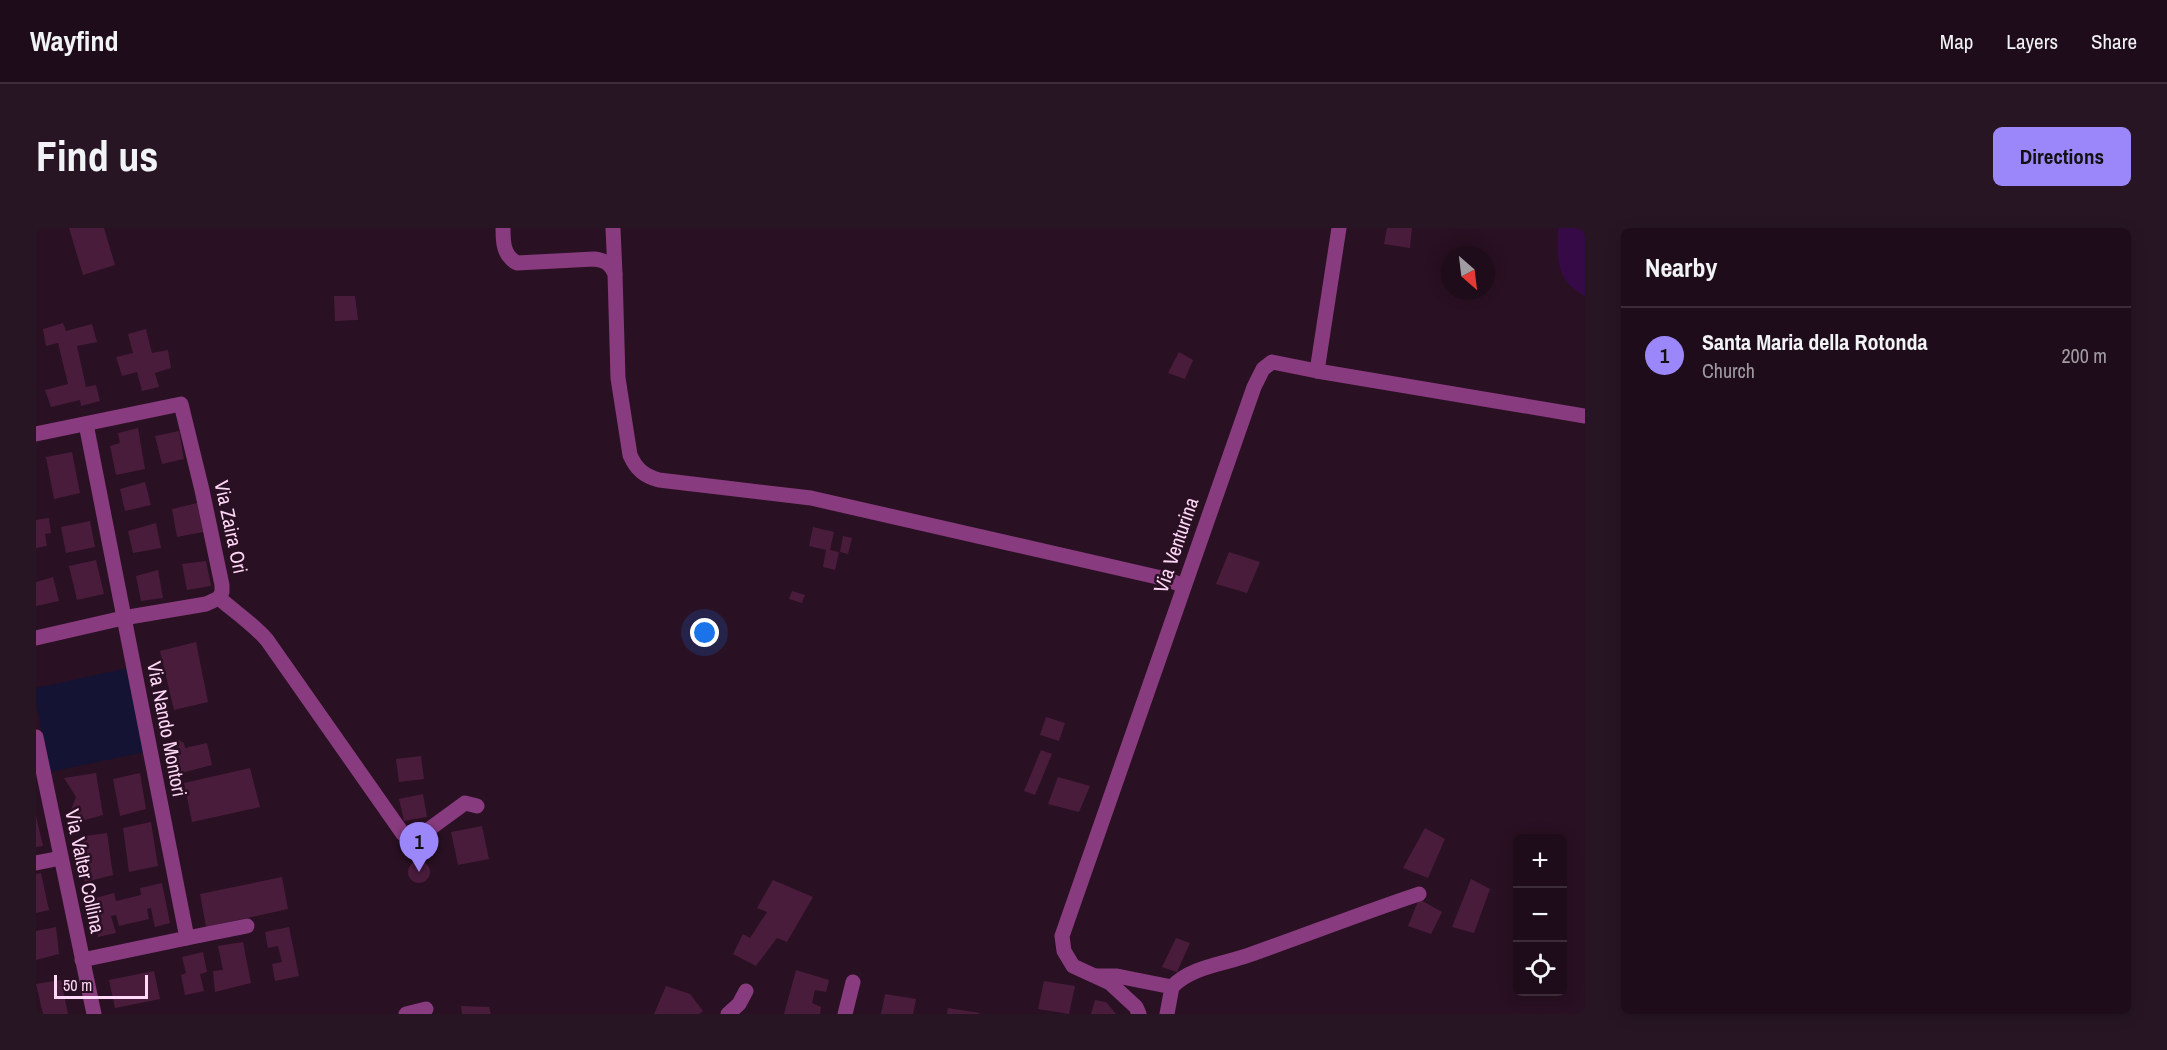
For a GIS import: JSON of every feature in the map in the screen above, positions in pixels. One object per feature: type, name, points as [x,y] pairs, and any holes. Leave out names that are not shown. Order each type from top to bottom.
[{"type":"street","points":[[503,228],[505,252],[517,263],[602,260],[612,268],[615,274]]},
{"type":"street","points":[[614,228],[618,378],[630,455],[634,464],[645,475],[659,480],[811,498],[1155,576],[1184,586]]},
{"type":"street","points":[[1317,371],[1339,228]]},
{"type":"street","name":"Via Venturina","points":[[1139,1014],[1136,1007],[1110,983],[1073,966],[1064,951],[1062,936],[1258,377],[1263,369],[1272,362],[1585,416]]},
{"type":"street","name":"Via Zaira Ori","points":[[36,638],[123,618],[206,604],[219,598],[222,585],[181,404],[86,424]]},
{"type":"street","points":[[36,434],[86,424]]},
{"type":"street","name":"Via Nando Montori","points":[[86,424],[187,938]]},
{"type":"street","points":[[219,598],[247,618],[267,640],[403,834],[417,838],[465,802],[477,807]]},
{"type":"street","name":"Via Valter Collina","points":[[36,737],[93,1014]]},
{"type":"street","points":[[36,863],[61,858]]},
{"type":"street","points":[[1167,1014],[1172,987],[1189,974],[1419,894]]},
{"type":"street","points":[[82,960],[247,927]]},
{"type":"street","points":[[1095,975],[1117,976],[1172,987]]},
{"type":"street","points":[[845,1014],[853,982]]},
{"type":"street","points":[[728,1014],[739,1004],[746,991]]},
{"type":"street","points":[[406,1014],[426,1009]]},
{"type":"shaded area","points":[[1558,228],[1585,228],[1585,296],[1575,290],[1563,276],[1558,258]]},
{"type":"shaded area","points":[[128,668],[145,752],[50,772],[36,703],[36,688]]},
{"type":"building","points":[[69,228],[104,228],[115,265],[83,275]]},
{"type":"building","points":[[1387,228],[1412,228],[1410,248],[1384,244]]},
{"type":"building","points":[[334,296],[355,296],[358,320],[335,321]]},
{"type":"building","points":[[63,323],[66,331],[92,324],[97,342],[77,346],[86,387],[96,385],[100,401],[81,406],[80,400],[51,407],[45,390],[68,384],[58,343],[46,346],[43,329]]},
{"type":"building","points":[[146,329],[152,353],[168,350],[171,368],[155,373],[159,387],[142,391],[137,372],[122,376],[116,357],[133,353],[128,334]]},
{"type":"building","points":[[1179,352],[1193,360],[1185,379],[1168,373]]},
{"type":"building","points":[[138,428],[145,469],[116,475],[110,446],[120,443],[118,433]]},
{"type":"building","points":[[179,431],[184,459],[162,464],[155,436]]},
{"type":"building","points":[[72,452],[80,493],[54,499],[46,457]]},
{"type":"building","points":[[145,482],[151,505],[125,511],[120,489]]},
{"type":"building","points":[[197,503],[203,532],[177,537],[172,509]]},
{"type":"building","points":[[49,518],[51,533],[45,534],[47,546],[36,548],[36,520]]},
{"type":"building","points":[[90,521],[95,547],[66,553],[61,527]]},
{"type":"building","points":[[156,523],[161,548],[133,553],[128,531]]},
{"type":"building","points":[[813,527],[834,532],[830,550],[839,552],[835,570],[823,567],[826,550],[809,546]]},
{"type":"building","points":[[843,536],[852,538],[848,554],[840,552]]},
{"type":"building","points":[[1229,552],[1260,562],[1247,593],[1216,584]]},
{"type":"building","points":[[96,560],[104,594],[77,600],[69,566]]},
{"type":"building","points":[[206,561],[211,586],[187,590],[182,564]]},
{"type":"building","points":[[158,570],[163,598],[141,601],[136,576]]},
{"type":"building","points":[[53,577],[59,601],[36,606],[36,582]]},
{"type":"building","points":[[792,591],[805,595],[802,603],[789,599]]},
{"type":"building","points":[[196,642],[208,702],[174,710],[160,651]]},
{"type":"building","points":[[1046,717],[1065,723],[1059,741],[1040,735]]},
{"type":"building","points":[[177,739],[184,743],[185,748],[207,743],[212,765],[173,775],[167,747],[171,741]]},
{"type":"building","points":[[1041,750],[1052,754],[1035,795],[1024,791]]},
{"type":"building","points":[[421,756],[424,779],[399,782],[396,759]]},
{"type":"building","points":[[250,768],[260,807],[192,822],[184,783]]},
{"type":"building","points":[[96,773],[103,815],[85,820],[69,815],[76,797],[64,778]]},
{"type":"building","points":[[140,773],[146,809],[120,816],[113,779]]},
{"type":"building","points":[[1058,777],[1090,786],[1079,812],[1048,804]]},
{"type":"building","points":[[423,794],[427,817],[404,821],[399,799]]},
{"type":"building","points":[[36,816],[43,846],[36,847]]},
{"type":"building","points":[[151,822],[158,866],[129,872],[123,828]]},
{"type":"building","points":[[482,826],[489,859],[458,865],[451,832]]},
{"type":"building","points":[[1425,828],[1445,839],[1428,878],[1403,868]]},
{"type":"building","points":[[107,833],[113,875],[85,882],[78,837]]},
{"type":"building","points":[[419,861],[427,864],[430,872],[427,880],[419,883],[411,880],[408,872],[411,864]]},
{"type":"building","points":[[41,873],[49,910],[36,913],[36,874]]},
{"type":"building","points":[[282,877],[288,909],[206,927],[200,894]]},
{"type":"building","points":[[1471,879],[1490,889],[1474,933],[1452,927]]},
{"type":"building","points":[[773,880],[813,897],[787,942],[777,938],[756,966],[733,954],[743,934],[750,938],[767,912],[757,908]]},
{"type":"building","points":[[162,883],[170,923],[155,927],[151,908],[147,909],[149,919],[119,926],[116,915],[111,916],[116,933],[98,937],[92,899],[114,893],[116,901],[141,895],[140,888]]},
{"type":"building","points":[[1419,899],[1442,912],[1431,934],[1408,926]]},
{"type":"building","points":[[56,927],[59,954],[36,960],[36,931]]},
{"type":"building","points":[[289,927],[299,976],[275,981],[272,964],[282,962],[278,946],[268,948],[265,932]]},
{"type":"building","points":[[1176,938],[1190,943],[1177,972],[1162,967]]},
{"type":"building","points":[[243,942],[251,983],[215,992],[213,971],[223,970],[218,946]]},
{"type":"building","points":[[203,952],[207,972],[200,974],[204,991],[185,995],[181,975],[186,973],[182,957]]},
{"type":"building","points":[[796,970],[829,980],[826,992],[815,990],[812,1003],[821,1007],[820,1014],[784,1014]]},
{"type":"building","points":[[154,971],[160,999],[115,1008],[109,980]]},
{"type":"building","points":[[61,980],[68,1014],[43,1014],[36,984]]},
{"type":"building","points":[[1044,981],[1075,986],[1069,1014],[1038,1009]]},
{"type":"building","points":[[666,986],[690,994],[703,1011],[699,1014],[654,1014]]},
{"type":"building","points":[[885,994],[916,999],[913,1014],[881,1014]]},
{"type":"building","points":[[1095,1000],[1106,1002],[1116,1014],[1091,1014]]},
{"type":"building","points":[[461,1006],[489,1007],[491,1014],[462,1014]]},
{"type":"building","points":[[948,1008],[980,1013],[947,1014]]},
{"type":"place","name":"Santa Maria della Rotonda","points":[[419,872]]}]
